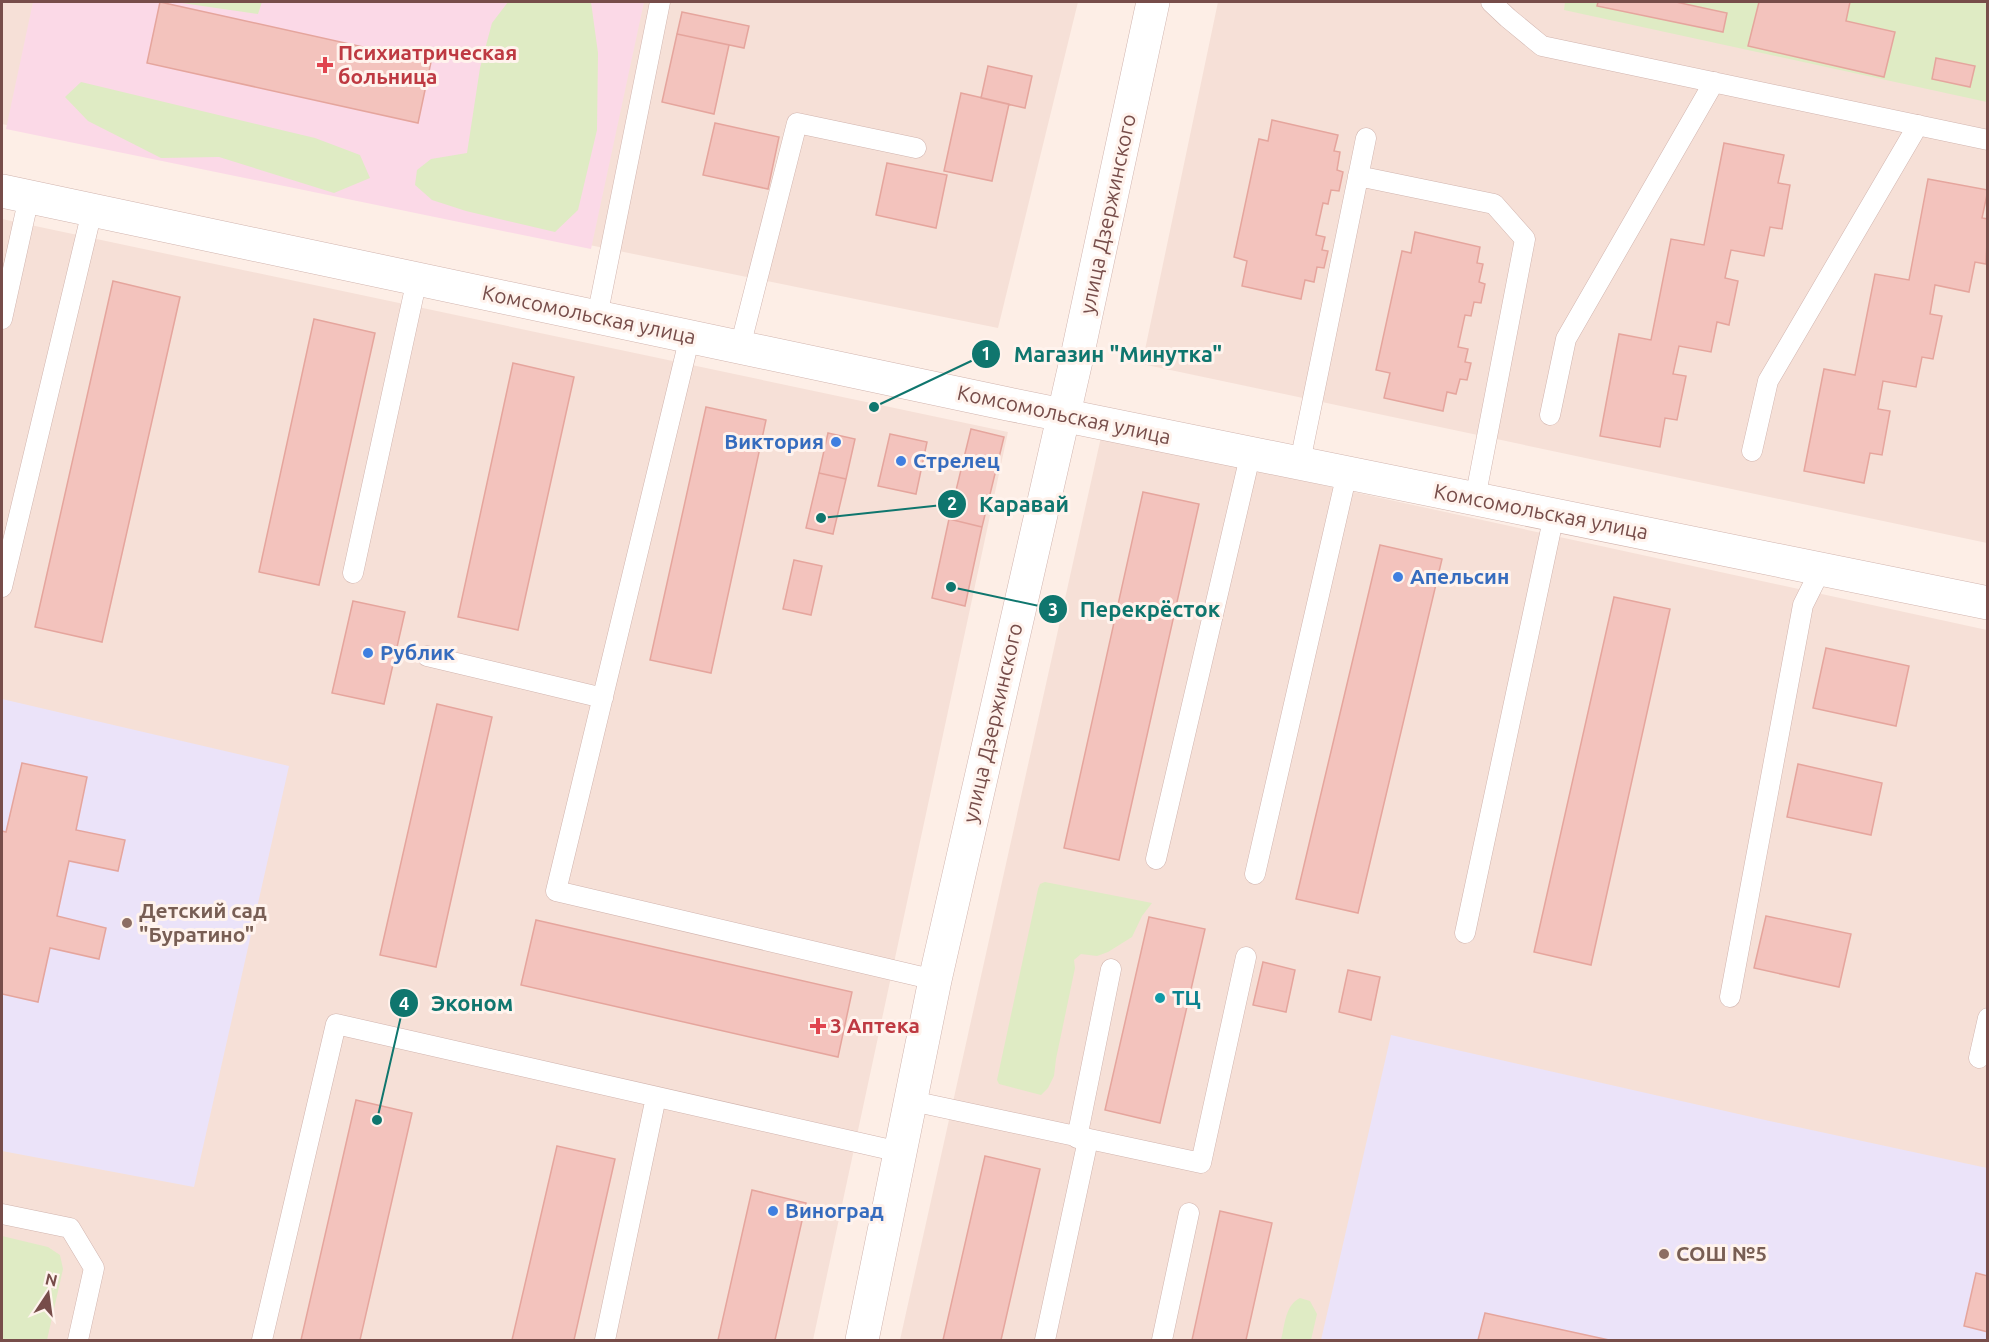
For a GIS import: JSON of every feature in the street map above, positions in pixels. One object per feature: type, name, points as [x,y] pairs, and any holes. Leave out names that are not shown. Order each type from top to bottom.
[{"type":"street","name":"улица Дзержинского","points":[[862,1341],[935,980],[1078,352],[1153,2]]},
{"type":"street","name":"Комсомольская улица","points":[[15,194],[1347,473],[1988,603]]},
{"type":"lane","points":[[597,317],[660,2]]},
{"type":"lane","points":[[1491,2],[1542,46],[1988,140]]},
{"type":"lane","points":[[1550,415],[1566,339],[1714,82]]},
{"type":"lane","points":[[740,347],[797,123],[916,148]]},
{"type":"lane","points":[[1752,451],[1768,381],[1918,125]]},
{"type":"lane","points":[[1300,462],[1366,138]]},
{"type":"lane","points":[[1358,176],[1494,204],[1525,239],[1475,499]]},
{"type":"lane","points":[[2,319],[15,194]]},
{"type":"lane","points":[[2,587],[92,210]]},
{"type":"lane","points":[[353,573],[417,279]]},
{"type":"lane","points":[[690,336],[556,891],[935,980]]},
{"type":"lane","points":[[1156,859],[1251,452]]},
{"type":"lane","points":[[1255,874],[1347,473]]},
{"type":"lane","points":[[1465,933],[1554,515]]},
{"type":"lane","points":[[1730,997],[1803,605],[1821,569]]},
{"type":"lane","points":[[427,656],[603,698]]},
{"type":"lane","points":[[912,1101],[1201,1163],[1246,957]]},
{"type":"lane","points":[[1045,1341],[1112,969]]},
{"type":"lane","points":[[1979,1058],[1988,1018]]},
{"type":"lane","points":[[262,1341],[336,1024],[900,1152]]},
{"type":"lane","points":[[605,1341],[656,1097]]},
{"type":"lane","points":[[1162,1341],[1190,1213]]},
{"type":"lane","points":[[2,1214],[70,1228],[94,1268],[82,1339]]},
{"type":"shaded area","points":[[2,2],[1078,2],[998,328],[2,124]]},
{"type":"shaded area","name":"Психиатрическая больница","points":[[33,2],[644,2],[591,249],[6,129]]},
{"type":"shaded area","points":[[1218,2],[1987,2],[1987,543],[1142,364]]},
{"type":"shaded area","points":[[2,219],[1008,432],[813,1340],[2,1340]]},
{"type":"shaded area","points":[[1101,437],[1987,630],[1987,1340],[900,1340]]},
{"type":"shaded area","name":"Детский сад \"Буратино\"","points":[[2,699],[289,766],[194,1187],[2,1151]]},
{"type":"shaded area","name":"СОШ №5","points":[[1391,1035],[1987,1168],[1987,1340],[1321,1340]]},
{"type":"green space","points":[[175,2],[262,2],[258,14]]},
{"type":"green space","points":[[508,2],[591,2],[598,53],[597,130],[578,210],[555,232],[466,211],[432,200],[415,185],[417,170],[431,159],[467,153],[480,68],[492,23]]},
{"type":"green space","points":[[1565,2],[1987,2],[1987,102],[1564,10]]},
{"type":"green space","points":[[81,82],[315,138],[360,155],[370,178],[334,193],[219,157],[161,158],[88,121],[65,97]]},
{"type":"green space","points":[[1045,882],[1152,903],[1142,916],[1132,937],[1108,952],[1097,956],[1081,954],[1074,960],[1075,968],[1054,1076],[1048,1088],[1041,1095],[999,1084],[997,1080],[1038,889],[1040,884]]},
{"type":"green space","points":[[2,1236],[48,1247],[60,1255],[63,1269],[47,1340],[2,1340]]},
{"type":"green space","points":[[1300,1298],[1310,1301],[1317,1314],[1311,1340],[1281,1340],[1288,1310]]},
{"type":"building","points":[[160,2],[431,62],[418,123],[147,63]]},
{"type":"building","points":[[1598,2],[1676,2],[1727,13],[1723,32],[1597,6]]},
{"type":"building","points":[[1759,2],[1850,2],[1846,21],[1895,32],[1884,77],[1748,46]]},
{"type":"building","points":[[682,12],[749,26],[744,48],[677,34]]},
{"type":"building","points":[[677,34],[729,45],[714,114],[662,102]]},
{"type":"building","points":[[1936,58],[1975,66],[1970,87],[1932,79]]},
{"type":"building","points":[[988,66],[1032,76],[1025,108],[981,98]]},
{"type":"building","points":[[961,93],[1009,104],[992,181],[944,171]]},
{"type":"building","points":[[1272,120],[1338,135],[1334,151],[1340,152],[1337,170],[1343,172],[1339,191],[1331,190],[1328,204],[1323,203],[1316,235],[1325,237],[1322,250],[1328,251],[1324,268],[1317,267],[1314,282],[1305,280],[1301,299],[1242,286],[1247,261],[1234,257],[1259,139],[1268,141]]},
{"type":"building","points":[[715,123],[779,137],[768,189],[703,175]]},
{"type":"building","points":[[1724,143],[1784,155],[1778,183],[1790,185],[1782,229],[1770,227],[1764,256],[1731,250],[1725,278],[1738,281],[1729,325],[1717,322],[1711,352],[1679,346],[1673,374],[1686,376],[1677,420],[1665,418],[1660,447],[1600,436],[1619,334],[1651,340],[1671,239],[1704,245]]},
{"type":"building","points":[[887,163],[947,175],[936,228],[876,215]]},
{"type":"building","points":[[1928,179],[1988,190],[1982,218],[1988,219],[1986,264],[1975,262],[1969,292],[1935,285],[1930,314],[1942,316],[1933,359],[1922,357],[1916,387],[1883,381],[1878,409],[1890,411],[1882,455],[1870,453],[1864,483],[1804,471],[1824,369],[1855,375],[1875,274],[1909,280]]},
{"type":"building","points":[[1415,232],[1480,247],[1477,263],[1483,264],[1479,282],[1485,284],[1481,303],[1474,302],[1471,316],[1465,315],[1458,347],[1468,349],[1465,362],[1471,363],[1467,380],[1460,379],[1456,394],[1447,392],[1443,411],[1384,398],[1390,373],[1376,370],[1402,251],[1411,253]]},
{"type":"building","points":[[113,281],[180,297],[102,642],[35,627]]},
{"type":"building","points":[[314,319],[375,333],[319,585],[259,572]]},
{"type":"building","points":[[513,363],[574,377],[518,630],[458,617]]},
{"type":"building","points":[[706,407],[766,420],[711,673],[650,660]]},
{"type":"building","points":[[971,429],[1004,437],[982,527],[949,519]]},
{"type":"building","points":[[828,433],[855,439],[846,479],[819,473]]},
{"type":"building","points":[[890,434],[927,442],[916,494],[878,486]]},
{"type":"building","points":[[819,473],[846,479],[833,534],[806,528]]},
{"type":"building","points":[[1143,492],[1199,504],[1119,860],[1064,848]]},
{"type":"building","points":[[949,519],[982,527],[965,606],[932,598]]},
{"type":"building","points":[[1380,545],[1442,559],[1358,913],[1296,899]]},
{"type":"building","points":[[794,560],[822,566],[811,615],[783,609]]},
{"type":"building","points":[[1614,597],[1670,609],[1591,965],[1534,952]]},
{"type":"building","name":"Рублик","points":[[353,601],[405,612],[384,704],[332,693]]},
{"type":"building","points":[[1826,648],[1909,666],[1896,726],[1813,708]]},
{"type":"building","points":[[437,704],[492,717],[436,967],[380,955]]},
{"type":"building","points":[[22,763],[87,777],[76,830],[125,840],[118,871],[69,861],[57,916],[106,928],[99,959],[50,948],[38,1002],[2,994],[2,831],[6,832]]},
{"type":"building","points":[[1798,764],[1882,783],[1871,835],[1787,817]]},
{"type":"building","points":[[1766,916],[1851,934],[1839,987],[1754,968]]},
{"type":"building","name":"ТЦ","points":[[1149,917],[1205,929],[1160,1123],[1105,1110]]},
{"type":"building","points":[[536,920],[852,992],[838,1057],[521,985]]},
{"type":"building","points":[[1263,962],[1295,970],[1286,1012],[1253,1005]]},
{"type":"building","points":[[1348,970],[1380,977],[1371,1020],[1339,1012]]},
{"type":"building","points":[[356,1100],[412,1113],[360,1340],[301,1340]]},
{"type":"building","points":[[557,1146],[615,1159],[574,1340],[512,1340]]},
{"type":"building","points":[[985,1156],[1040,1169],[1001,1340],[943,1340]]},
{"type":"building","points":[[752,1190],[806,1203],[775,1340],[718,1340]]},
{"type":"building","points":[[1220,1211],[1272,1223],[1246,1340],[1192,1340]]},
{"type":"building","points":[[1976,1273],[1988,1276],[1988,1332],[1964,1326]]},
{"type":"building","points":[[1485,1313],[1609,1340],[1478,1340]]},
{"type":"place","name":"Психиатрическая больница","points":[[325,65]]},
{"type":"place","name":"Магазин \"Минутка\"","points":[[874,407]]},
{"type":"place","name":"Виктория","points":[[836,442]]},
{"type":"place","name":"Стрелец","points":[[901,461]]},
{"type":"place","name":"Каравай","points":[[821,518]]},
{"type":"place","name":"Апельсин","points":[[1398,577]]},
{"type":"place","name":"Перекрёсток","points":[[951,587]]},
{"type":"place","name":"Рублик","points":[[368,653]]},
{"type":"place","name":"Детский сад \"Буратино\"","points":[[127,923]]},
{"type":"place","name":"ТЦ","points":[[1160,998]]},
{"type":"place","name":"3 Аптека","points":[[818,1026]]},
{"type":"place","name":"Эконом","points":[[377,1120]]},
{"type":"place","name":"Виноград","points":[[773,1211]]},
{"type":"place","name":"СОШ №5","points":[[1664,1254]]}]
